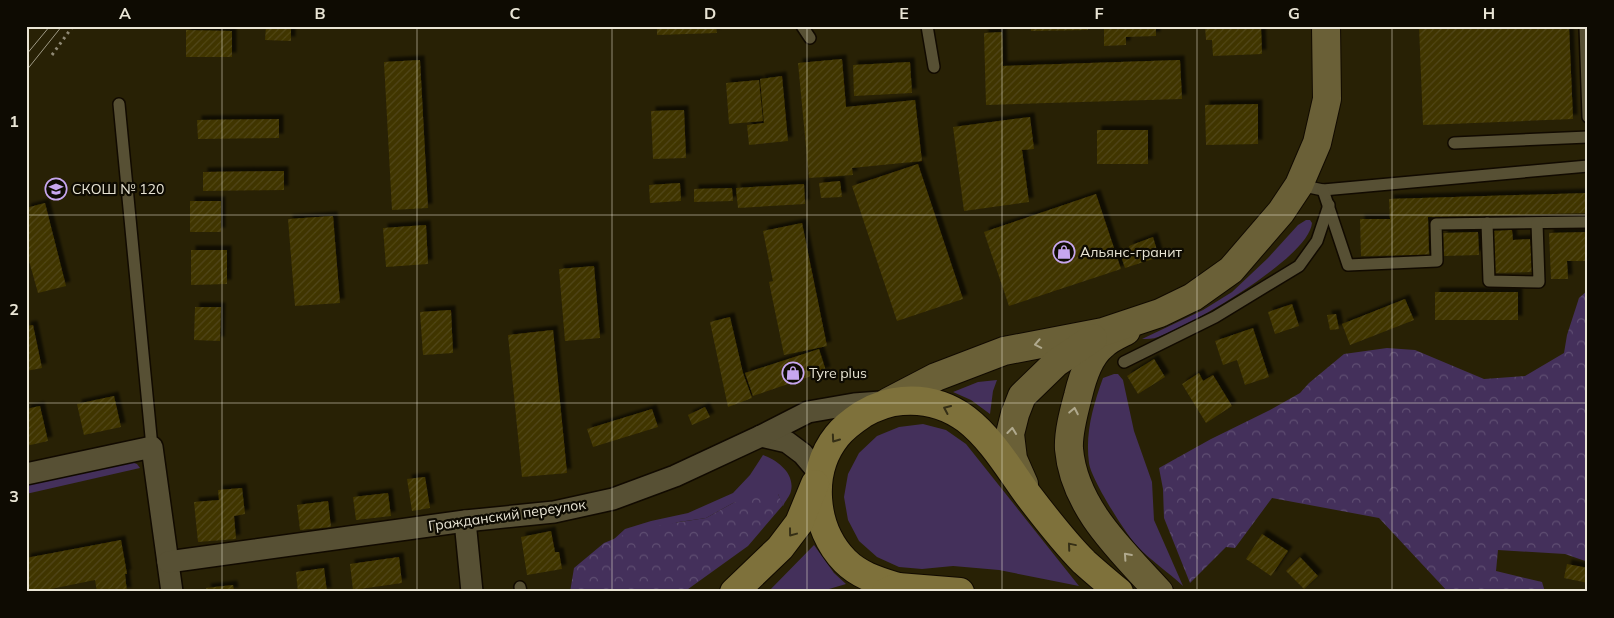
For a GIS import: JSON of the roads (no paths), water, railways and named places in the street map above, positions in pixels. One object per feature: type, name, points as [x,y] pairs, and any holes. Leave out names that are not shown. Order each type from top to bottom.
[{"type":"main road","points":[[1159,592],[1097,521],[1078,486],[1069,447],[1074,410],[1088,364],[1102,345],[1193,297],[1231,270],[1281,212],[1311,187],[1317,143],[1327,99],[1326,26]]},
{"type":"main road","points":[[734,592],[780,548],[799,523],[825,456],[837,435],[856,419],[936,377],[1004,351],[1103,332],[1160,313]]},
{"type":"main road","points":[[1028,494],[1013,459],[1010,434],[1022,396],[1056,363],[1103,332]]},
{"type":"main road","points":[[888,402],[925,401],[946,408],[967,420],[1004,460],[1028,494],[1083,561],[1118,592]]},
{"type":"main road","points":[[819,473],[818,505],[826,535],[844,560],[869,578],[892,589],[960,592]]},
{"type":"street","name":"Гражданский переулок","points":[[168,562],[465,521],[554,512],[613,499],[675,476],[808,412],[854,404],[888,402]]},
{"type":"street","points":[[761,436],[787,442],[802,454],[819,473]]},
{"type":"street","points":[[26,474],[152,447],[172,592]]},
{"type":"street","points":[[465,521],[472,592]]},
{"type":"lane","points":[[802,26],[810,38]]},
{"type":"lane","points":[[927,26],[934,67]]},
{"type":"lane","points":[[1585,26],[1588,117]]},
{"type":"lane","points":[[119,104],[152,447]]},
{"type":"lane","points":[[1454,143],[1588,137]]},
{"type":"lane","points":[[1311,187],[1588,166]]},
{"type":"lane","points":[[1311,187],[1329,205],[1348,265],[1437,261],[1436,224],[1588,222]]},
{"type":"lane","points":[[1124,362],[1214,317],[1299,266],[1317,241],[1329,205]]},
{"type":"lane","points":[[1487,223],[1489,282],[1539,282],[1537,223]]},
{"type":"tram line","points":[[26,55],[50,26]]},
{"type":"tram line","points":[[26,71],[62,26]]},
{"type":"place","name":"СКОШ № 120","points":[[56,189]]},
{"type":"place","name":"Альянс-гранит","points":[[1064,252]]},
{"type":"place","name":"Tyre plus","points":[[793,373]]}]
